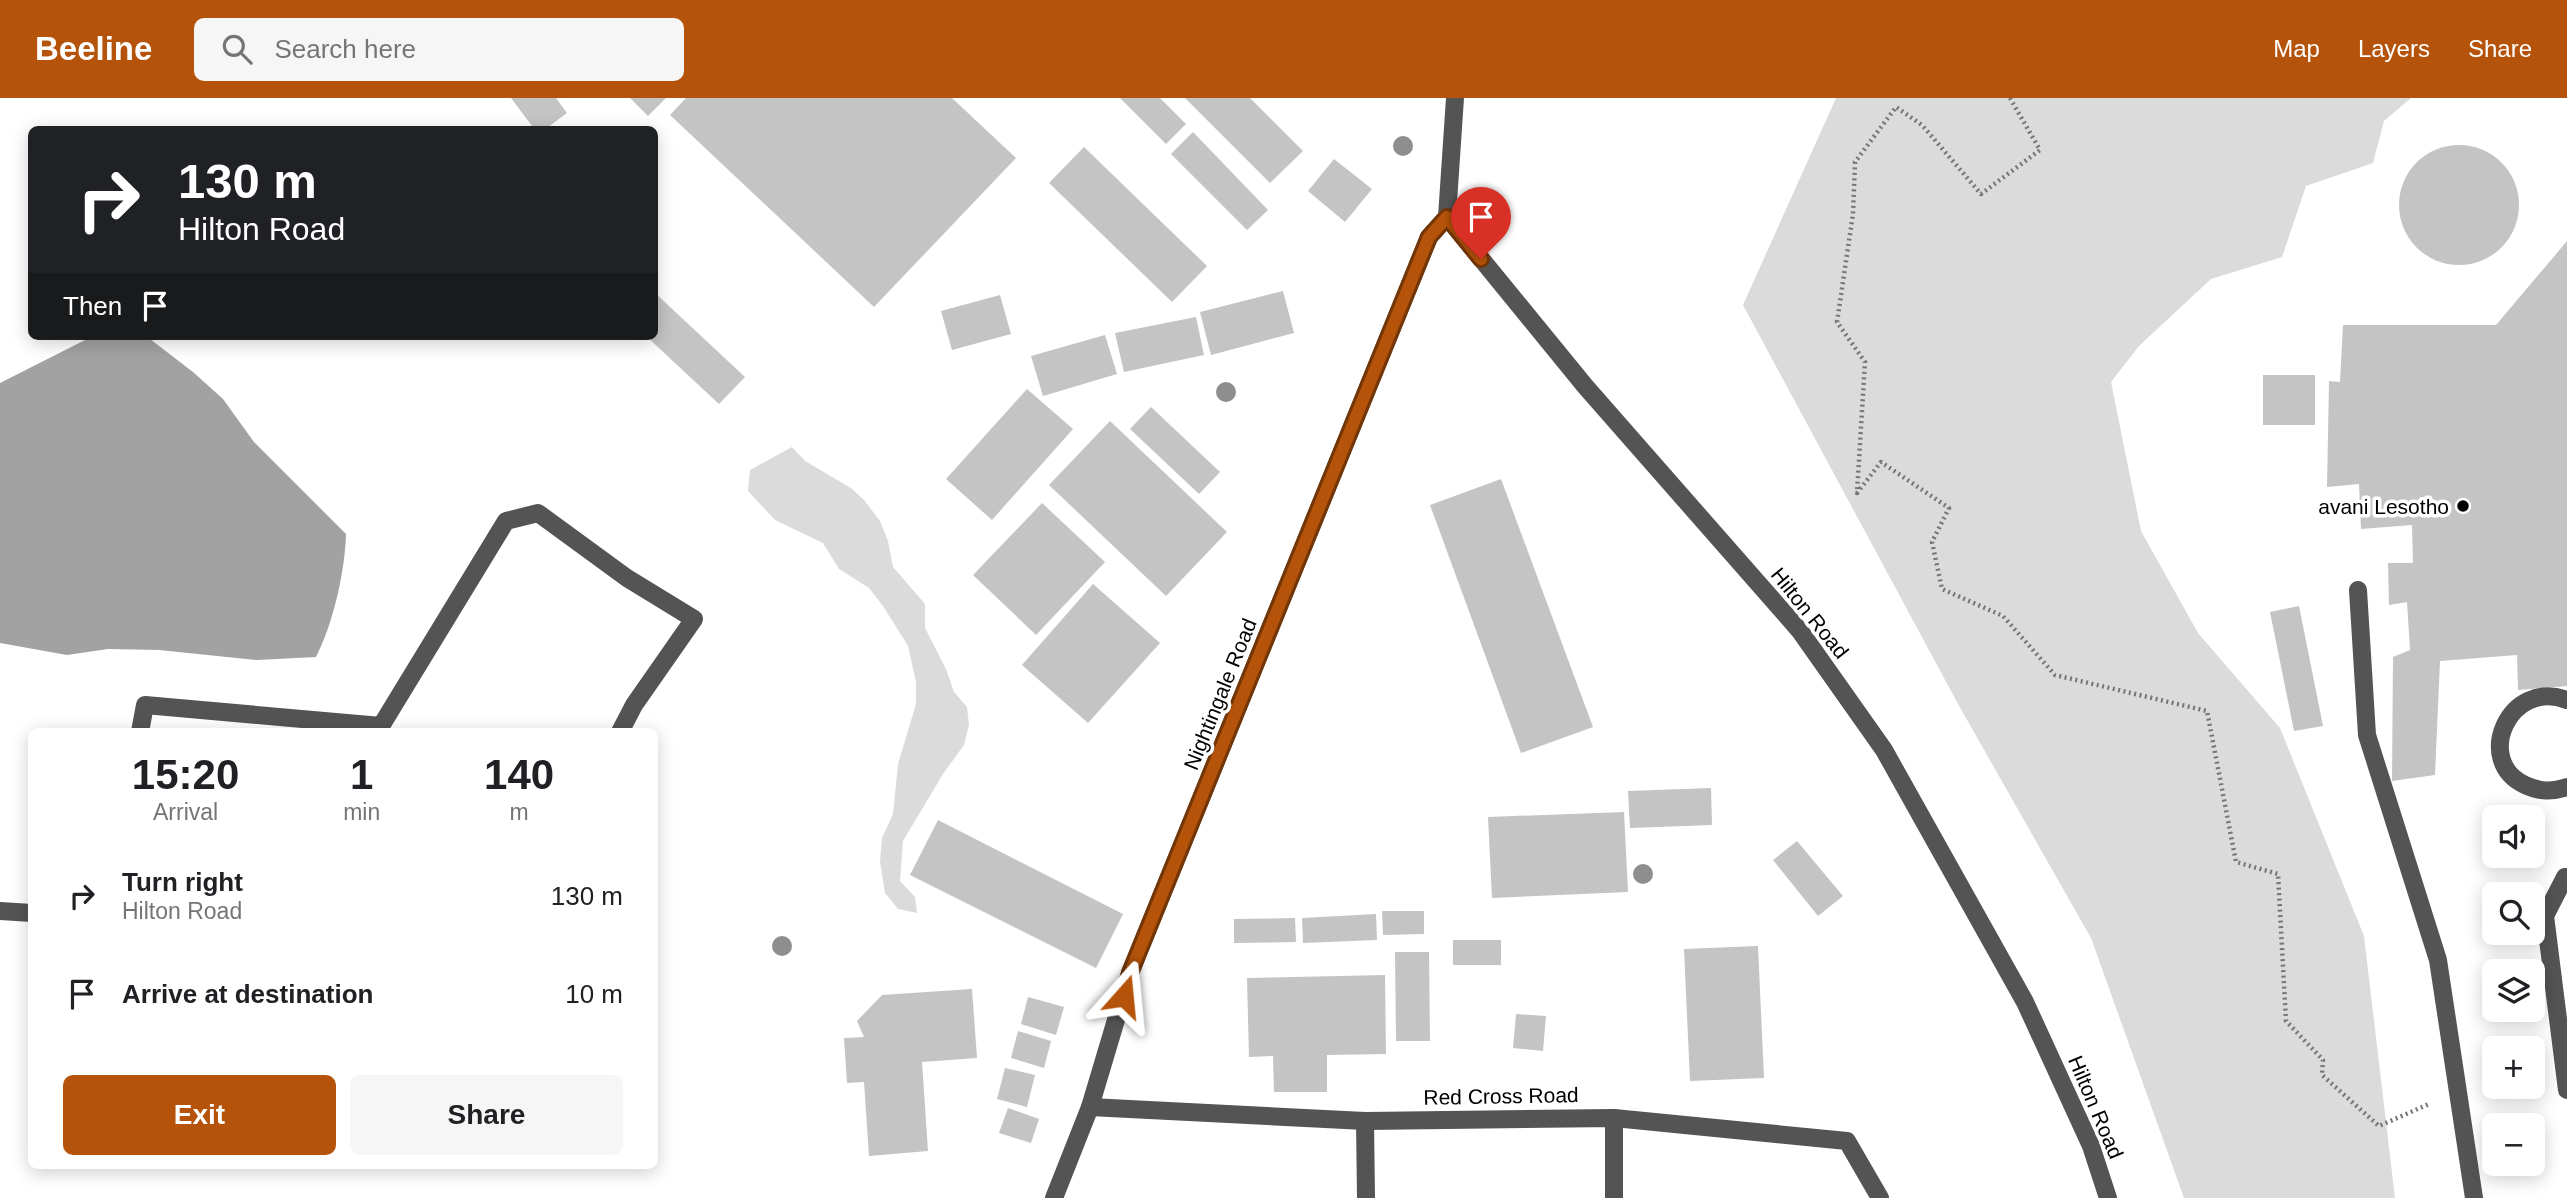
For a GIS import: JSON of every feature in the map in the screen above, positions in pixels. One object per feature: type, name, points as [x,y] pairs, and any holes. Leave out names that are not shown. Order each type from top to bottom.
[{"type":"street","points":[[1447,217],[1455,98]]},
{"type":"street","name":"Nightingale Road","points":[[1054,1198],[1090,1107],[1130,973],[1429,237],[1447,217]]},
{"type":"street","name":"Hilton Road","points":[[1447,217],[1585,386],[1800,631],[1884,750],[2025,1002],[2091,1146],[2108,1198]]},
{"type":"street","points":[[141,728],[145,705],[380,726],[506,521],[538,513],[627,578],[694,619],[634,705],[622,728]]},
{"type":"street","points":[[2358,590],[2367,735],[2438,960],[2474,1198]]},
{"type":"street","points":[[2567,700],[2545,696],[2526,701],[2511,713],[2501,731],[2500,750],[2506,768],[2519,782],[2537,790],[2556,791],[2567,786]]},
{"type":"street","points":[[2567,877],[2545,916],[2567,1090]]},
{"type":"street","points":[[0,911],[28,913]]},
{"type":"street","name":"Red Cross Road","points":[[1090,1107],[1365,1121],[1614,1118],[1847,1141],[1880,1198]]},
{"type":"street","points":[[1614,1118],[1614,1198]]},
{"type":"street","points":[[1365,1121],[1366,1198]]},
{"type":"path","points":[[2010,98],[2040,149],[1982,194],[1922,125],[1896,107],[1855,162],[1853,214],[1837,322],[1865,362],[1857,493],[1881,462],[1948,508],[1932,542],[1942,589],[2003,616],[2055,675],[2207,711],[2236,862],[2278,874],[2286,1021],[2323,1060],[2322,1075],[2379,1126],[2438,1100]]},
{"type":"shaded area","points":[[1836,98],[2411,98],[2384,121],[2373,163],[2306,186],[2282,257],[2211,279],[2139,346],[2111,382],[2141,531],[2198,633],[2280,728],[2364,936],[2395,1198],[2184,1198],[2091,938],[1958,704],[1743,305]]},
{"type":"shaded area","points":[[85,340],[151,340],[193,372],[223,399],[254,442],[346,534],[337,597],[316,657],[257,660],[159,650],[108,649],[67,655],[0,643],[0,383]]},
{"type":"shaded area","points":[[792,447],[805,461],[851,488],[880,521],[888,541],[893,567],[925,604],[925,628],[946,669],[954,692],[967,707],[969,725],[964,745],[943,774],[903,841],[900,881],[915,897],[917,913],[898,909],[885,893],[880,862],[882,838],[893,814],[898,764],[916,704],[916,682],[908,646],[869,588],[839,569],[823,543],[775,520],[748,491],[750,470]]},
{"type":"building","points":[[511,98],[556,98],[567,113],[549,126],[532,126]]},
{"type":"building","points":[[630,98],[666,98],[648,116]]},
{"type":"building","points":[[686,98],[952,98],[1016,158],[874,307],[670,115]]},
{"type":"building","points":[[1120,98],[1160,98],[1186,124],[1166,144]]},
{"type":"building","points":[[1185,98],[1250,98],[1303,151],[1270,183]]},
{"type":"building","points":[[1193,132],[1268,210],[1247,230],[1171,154]]},
{"type":"building","points":[[2459,145],[2482,149],[2502,162],[2515,182],[2519,205],[2515,228],[2502,248],[2482,261],[2459,265],[2436,261],[2416,248],[2403,228],[2399,205],[2403,182],[2416,162],[2436,149]]},
{"type":"building","points":[[1084,147],[1207,266],[1172,302],[1049,183]]},
{"type":"building","points":[[1334,159],[1372,189],[1345,222],[1308,191]]},
{"type":"building","name":"avani Lesotho","points":[[2567,241],[2567,686],[2518,690],[2517,655],[2440,661],[2435,775],[2392,781],[2393,657],[2410,650],[2407,602],[2389,605],[2388,563],[2413,563],[2412,525],[2361,529],[2359,484],[2327,487],[2329,381],[2340,382],[2343,325],[2496,325]]},
{"type":"building","points":[[1283,291],[1294,333],[1211,355],[1200,312]]},
{"type":"building","points":[[1000,295],[1011,334],[952,350],[941,311]]},
{"type":"building","points":[[658,296],[745,377],[719,404],[650,340],[658,340]]},
{"type":"building","points":[[1196,317],[1204,355],[1124,372],[1115,333]]},
{"type":"building","points":[[1105,335],[1117,374],[1043,396],[1031,356]]},
{"type":"building","points":[[2263,375],[2315,375],[2315,425],[2263,425]]},
{"type":"building","points":[[1027,389],[1073,429],[992,520],[946,479]]},
{"type":"building","points":[[1151,407],[1220,472],[1199,494],[1130,429]]},
{"type":"building","points":[[1110,421],[1227,532],[1166,596],[1049,485]]},
{"type":"building","points":[[1501,479],[1593,727],[1521,753],[1430,505]]},
{"type":"building","points":[[1042,503],[1105,562],[1036,635],[973,575]]},
{"type":"building","points":[[1093,584],[1160,643],[1088,723],[1022,665]]},
{"type":"building","points":[[2299,606],[2323,726],[2294,731],[2270,612]]},
{"type":"building","points":[[1711,788],[1712,825],[1630,828],[1628,791]]},
{"type":"building","points":[[1624,812],[1628,892],[1492,898],[1488,817]]},
{"type":"building","points":[[938,820],[1123,914],[1096,968],[910,875]]},
{"type":"building","points":[[1797,841],[1843,896],[1818,916],[1773,860]]},
{"type":"building","points":[[1382,911],[1424,911],[1424,934],[1383,935]]},
{"type":"building","points":[[1376,914],[1377,940],[1303,943],[1302,918]]},
{"type":"building","points":[[1295,918],[1296,942],[1234,943],[1234,919]]},
{"type":"building","points":[[1453,940],[1501,940],[1501,965],[1453,965]]},
{"type":"building","points":[[1758,946],[1764,1078],[1690,1081],[1684,949]]},
{"type":"building","points":[[1395,952],[1429,952],[1430,1041],[1396,1041]]},
{"type":"building","points":[[1385,975],[1386,1054],[1327,1055],[1327,1092],[1274,1092],[1273,1056],[1249,1057],[1247,978]]},
{"type":"building","points":[[972,989],[977,1058],[922,1062],[928,1151],[869,1156],[864,1082],[847,1083],[844,1038],[864,1037],[857,1021],[882,995]]},
{"type":"building","points":[[1028,997],[1064,1007],[1056,1035],[1021,1024]]},
{"type":"building","points":[[1516,1014],[1546,1016],[1543,1051],[1513,1048]]},
{"type":"building","points":[[1018,1031],[1051,1041],[1044,1068],[1011,1058]]},
{"type":"building","points":[[1005,1068],[1035,1075],[1027,1107],[997,1099]]},
{"type":"building","points":[[1008,1108],[1039,1119],[1031,1143],[999,1133]]},
{"type":"place","name":"avani Lesotho","points":[[2463,506]]},
{"type":"route","points":[[1124,996],[1130,973],[1429,237],[1447,217],[1481,259]]}]
